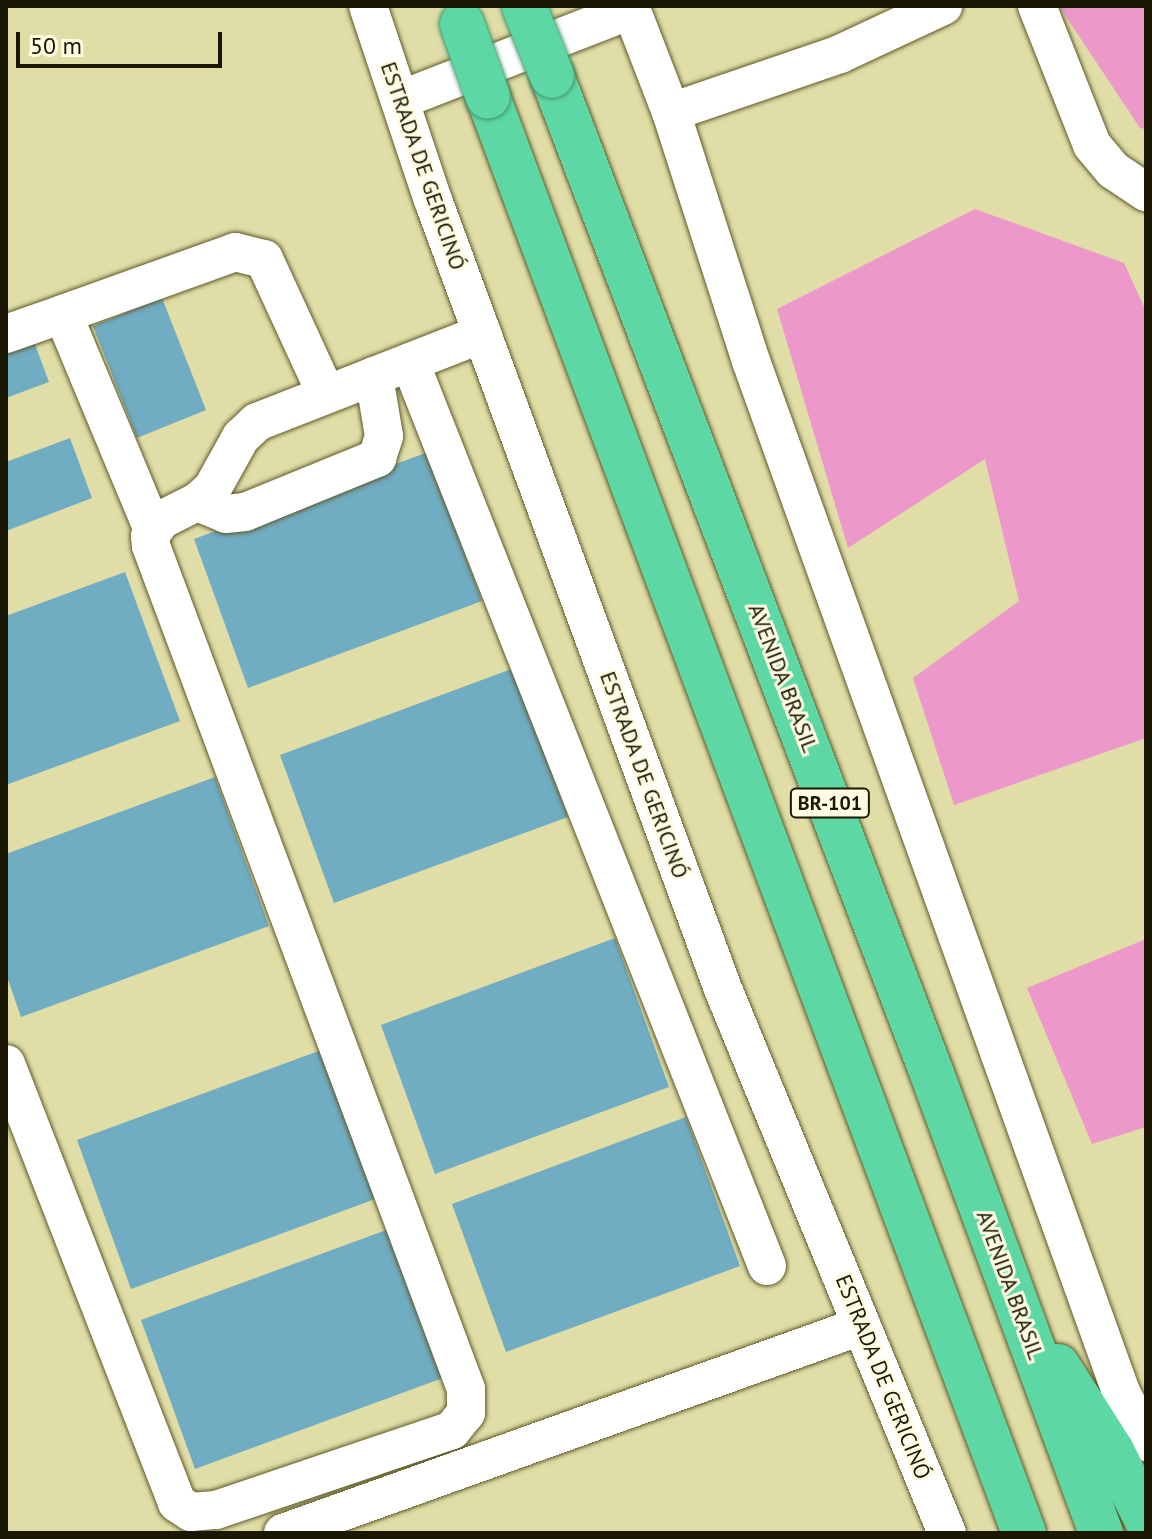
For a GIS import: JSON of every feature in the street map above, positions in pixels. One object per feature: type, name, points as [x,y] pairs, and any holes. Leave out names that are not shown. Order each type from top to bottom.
[{"type":"highway","name":"AVENIDA BRASIL","points":[[524,6],[644,312],[1101,1533]]},
{"type":"highway","name":"BR-101","points":[[458,15],[1024,1533]]},
{"type":"highway","points":[[1021,1317],[1085,1406],[1146,1519]]},
{"type":"street","name":"ESTRADA DE GERICINÓ","points":[[368,6],[482,334],[723,989],[947,1533]]},
{"type":"street","points":[[671,112],[840,54],[943,6]]},
{"type":"street","points":[[1037,6],[1092,145],[1113,170],[1146,192]]},
{"type":"street","points":[[400,100],[630,8],[671,112],[751,361],[1121,1392],[1146,1442]]},
{"type":"street","points":[[6,334],[235,252],[264,259],[326,394]]},
{"type":"street","points":[[6,1064],[177,1503],[191,1512],[216,1510],[452,1430],[466,1413],[466,1389],[151,546],[153,530],[63,314]]},
{"type":"street","points":[[153,530],[161,520],[197,502],[212,489],[248,430],[257,422],[482,334]]},
{"type":"street","points":[[410,362],[767,1266]]},
{"type":"street","points":[[197,502],[226,514],[245,512],[377,458],[384,436],[374,376]]},
{"type":"street","points":[[283,1533],[861,1326]]},
{"type":"shaded area","points":[[1059,6],[1146,6],[1146,129],[1140,128]]},
{"type":"shaded area","points":[[975,209],[1124,263],[1146,311],[1146,738],[954,805],[913,678],[1019,601],[985,459],[848,548],[777,309]]},
{"type":"shaded area","points":[[1146,939],[1146,1127],[1092,1144],[1027,988]]},
{"type":"building","points":[[162,298],[206,410],[137,438],[93,326]]},
{"type":"building","points":[[33,339],[49,382],[6,398],[6,350]]},
{"type":"building","points":[[70,438],[92,498],[6,531],[6,462]]},
{"type":"building","points":[[428,452],[482,601],[248,688],[194,539]]},
{"type":"building","points":[[125,572],[180,721],[6,785],[6,616]]},
{"type":"building","points":[[514,668],[568,817],[334,903],[280,755]]},
{"type":"building","points":[[215,777],[269,926],[21,1017],[6,974],[6,854]]},
{"type":"building","points":[[615,938],[669,1087],[435,1174],[381,1025]]},
{"type":"building","points":[[324,1049],[378,1198],[131,1289],[77,1140]]},
{"type":"building","points":[[686,1117],[740,1266],[506,1352],[452,1204]]},
{"type":"building","points":[[389,1229],[443,1378],[195,1469],[141,1320]]}]
